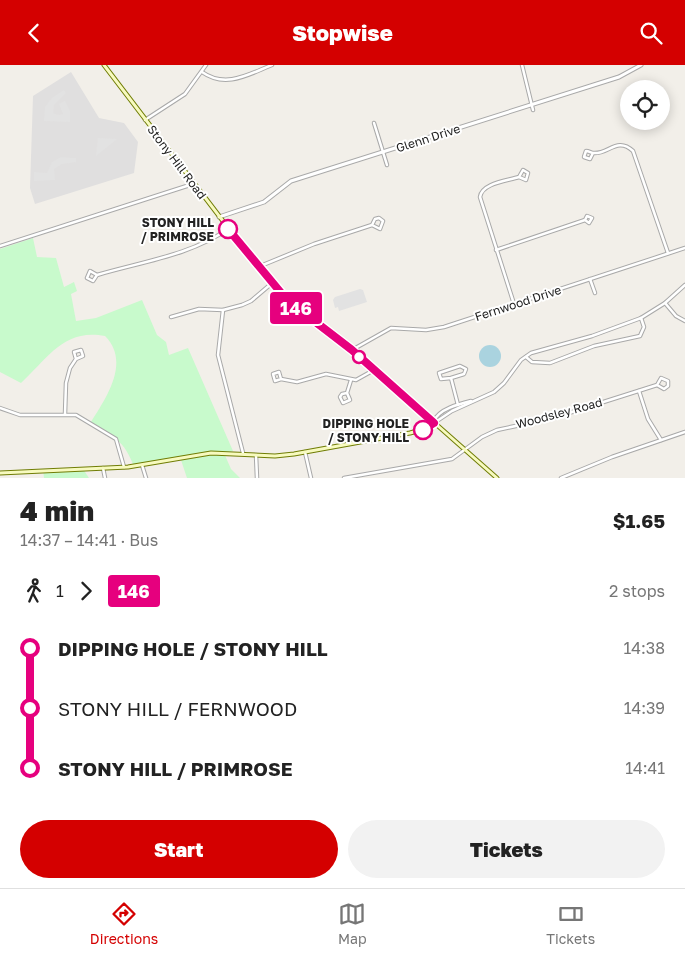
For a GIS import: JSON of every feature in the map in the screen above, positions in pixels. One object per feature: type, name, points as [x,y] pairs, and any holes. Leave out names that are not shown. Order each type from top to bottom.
[{"type":"main road","name":"Stony Hill Road","points":[[104,65],[271,284],[287,300],[352,350],[497,478]]},
{"type":"main road","points":[[0,473],[124,467],[201,454],[243,453],[275,456],[410,433],[427,428],[434,423]]},
{"type":"street","points":[[145,120],[185,94],[206,65]]},
{"type":"street","points":[[202,72],[215,80],[228,81],[272,65]]},
{"type":"street","points":[[522,65],[533,110]]},
{"type":"street","name":"Glenn Drive","points":[[219,217],[264,202],[291,181],[624,75],[641,65]]},
{"type":"street","points":[[374,123],[387,165]]},
{"type":"street","points":[[593,153],[620,145],[626,146],[633,151],[668,253]]},
{"type":"street","points":[[514,304],[481,206],[480,194],[486,187],[519,177]]},
{"type":"street","points":[[0,246],[193,184]]},
{"type":"street","points":[[258,267],[314,244],[372,225],[380,229],[383,221],[379,218],[375,219],[372,225]]},
{"type":"street","points":[[496,250],[585,220]]},
{"type":"street","points":[[97,275],[90,271],[87,278],[93,281],[97,275],[195,247],[214,239],[228,229]]},
{"type":"street","name":"Fernwood Drive","points":[[352,350],[391,328],[438,329],[685,247]]},
{"type":"street","points":[[590,279],[595,293]]},
{"type":"street","points":[[171,317],[199,309],[223,310],[247,303],[271,284]]},
{"type":"street","points":[[434,423],[438,414],[458,405],[490,395],[501,387],[526,356],[540,350],[592,336],[641,318],[664,303],[685,285]]},
{"type":"street","points":[[664,303],[676,316],[685,321]]},
{"type":"street","points":[[223,310],[218,355],[243,453]]},
{"type":"street","points":[[526,356],[532,362],[546,364],[594,346],[640,336],[644,327],[641,318]]},
{"type":"street","points":[[65,414],[66,383],[70,368],[76,359],[83,357],[81,349],[74,352],[76,359]]},
{"type":"street","points":[[460,366],[466,369],[464,374],[451,378],[441,379],[439,373],[460,366]]},
{"type":"street","points":[[281,379],[297,383],[326,375],[351,381],[361,378],[374,370]]},
{"type":"street","points":[[451,378],[458,405]]},
{"type":"street","points":[[660,379],[668,381],[664,389],[657,385],[660,379]]},
{"type":"street","points":[[347,393],[342,393],[340,397],[344,403],[350,399],[347,393],[351,381]]},
{"type":"street","name":"Woodsley Road","points":[[344,478],[452,459],[482,437],[497,430],[553,418],[657,385]]},
{"type":"street","points":[[639,391],[648,419],[661,440]]},
{"type":"street","points":[[434,423],[442,416],[475,400]]},
{"type":"street","points":[[0,408],[20,415],[65,414],[81,417],[112,435],[118,444],[124,467]]},
{"type":"street","points":[[561,478],[606,459],[685,433]]},
{"type":"street","points":[[305,452],[311,478]]},
{"type":"street","points":[[256,455],[257,478]]},
{"type":"street","points":[[142,465],[146,478]]},
{"type":"street","points":[[104,468],[105,478]]},
{"type":"shaded area","points":[[71,72],[99,118],[124,123],[138,142],[134,173],[35,204],[30,188],[33,96]]},
{"type":"shaded area","points":[[64,90],[66,93],[54,105],[53,113],[63,114],[59,104],[65,101],[70,111],[70,122],[44,121],[45,107],[52,98]]},
{"type":"shaded area","points":[[98,138],[117,139],[96,156]]},
{"type":"shaded area","points":[[61,157],[76,158],[76,162],[62,164],[54,169],[55,180],[34,181],[34,172],[47,173],[52,162]]},
{"type":"shaded area","points":[[360,289],[363,290],[367,302],[339,311],[338,307],[335,308],[333,300],[335,297]]},
{"type":"green space","points":[[33,238],[37,257],[56,258],[64,287],[74,282],[77,291],[71,294],[76,321],[96,318],[142,300],[157,335],[166,342],[169,355],[188,348],[233,451],[224,453],[231,469],[240,478],[187,478],[181,460],[134,467],[127,451],[122,445],[91,422],[109,391],[116,368],[116,357],[112,346],[105,336],[78,336],[68,341],[49,355],[21,383],[0,372],[0,249]]},
{"type":"green space","points":[[43,469],[83,469],[89,478],[44,478]]},
{"type":"water","points":[[490,345],[500,352],[501,356],[494,366],[490,367],[480,360],[479,356],[486,346]]},
{"type":"bus line","name":"146","points":[[228,229],[271,284],[287,300],[352,350],[434,423],[423,430]]},
{"type":"place","name":"STONY HILL / PRIMROSE","points":[[228,229]]},
{"type":"place","name":"DIPPING HOLE / STONY HILL","points":[[423,430]]}]
